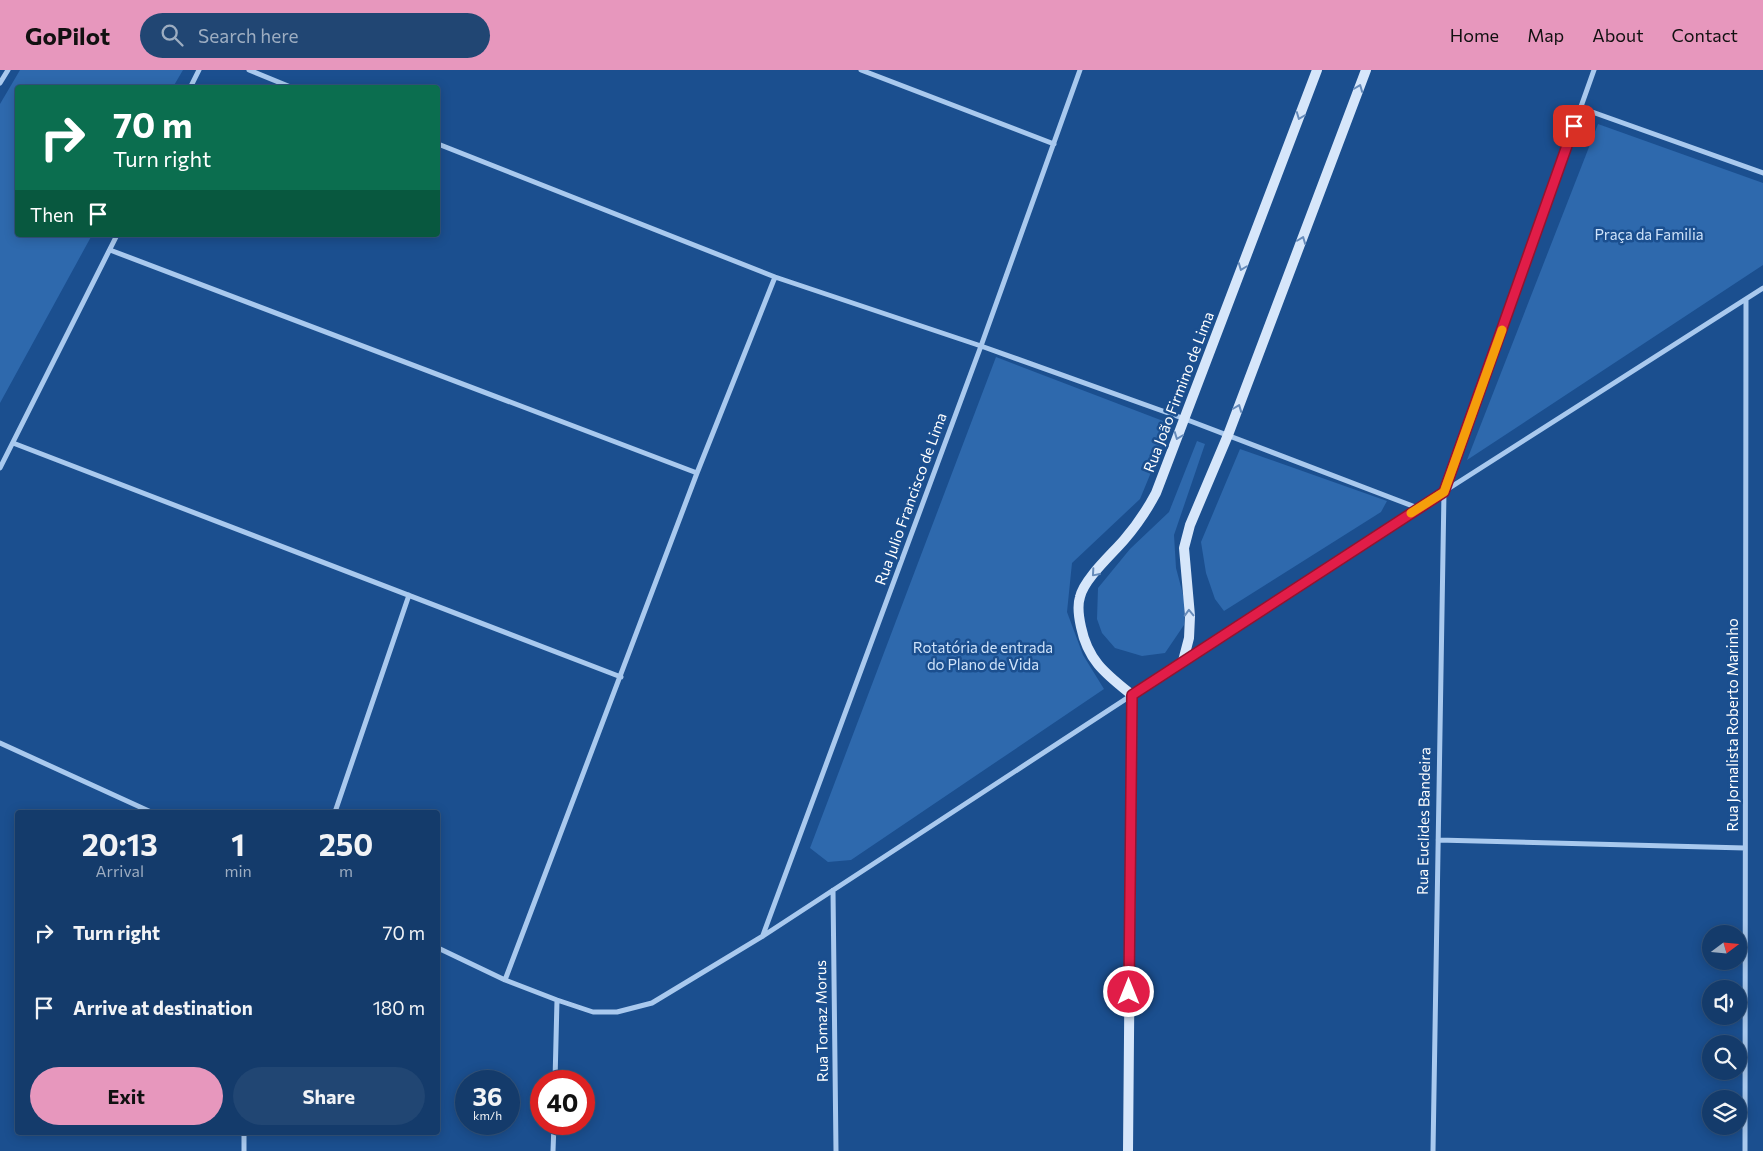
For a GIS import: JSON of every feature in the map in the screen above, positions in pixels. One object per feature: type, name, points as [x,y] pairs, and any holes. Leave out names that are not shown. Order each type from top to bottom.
[{"type":"street","points":[[0,83],[8,70]]},
{"type":"street","points":[[192,85],[199,70]]},
{"type":"street","points":[[249,70],[286,85]]},
{"type":"street","points":[[861,70],[1054,144]]},
{"type":"street","name":"Rua Julio Francisco de Lima","points":[[763,936],[1080,70]]},
{"type":"street","name":"Rua João Firmino de Lima","points":[[1132,695],[1108,676],[1094,660],[1084,643],[1079,617],[1080,596],[1089,579],[1144,515],[1156,493],[1317,70]]},
{"type":"street","points":[[1183,661],[1189,638],[1190,616],[1184,548],[1190,525],[1228,435],[1366,70]]},
{"type":"street","name":"Rua Euclides Bandeira","points":[[1433,1151],[1444,492],[1594,70]]},
{"type":"street","points":[[1581,108],[1763,173]]},
{"type":"street","points":[[440,145],[775,277],[980,346],[1185,419],[1418,508]]},
{"type":"street","points":[[0,468],[116,237]]},
{"type":"street","points":[[110,250],[696,473]]},
{"type":"street","points":[[505,980],[621,677],[696,473],[775,277]]},
{"type":"street","points":[[440,949],[505,980],[593,1012],[618,1012],[652,1003],[763,936],[1418,508],[1763,288]]},
{"type":"street","name":"Rua Jornalista Roberto Marinho","points":[[1745,1151],[1746,299]]},
{"type":"street","points":[[13,443],[621,677]]},
{"type":"street","points":[[336,810],[409,594]]},
{"type":"street","points":[[1128,1151],[1132,695]]},
{"type":"street","points":[[0,743],[147,810]]},
{"type":"street","points":[[1438,840],[1745,848]]},
{"type":"street","name":"Rua Tomaz Morus","points":[[833,890],[836,1151]]},
{"type":"street","points":[[555,1070],[557,1000]]},
{"type":"street","points":[[244,1135],[244,1151]]},
{"type":"street","points":[[553,1151],[554,1135]]},
{"type":"green space","points":[[20,70],[183,70],[174,85],[15,85],[15,237],[91,237],[0,403],[0,104]]},
{"type":"green space","name":"Praça da Familia","points":[[1598,124],[1763,183],[1763,265],[1467,460]]},
{"type":"green space","name":"Rotatória de entrada do Plano de Vida","points":[[996,357],[1171,424],[1140,499],[1072,563],[1067,612],[1083,655],[1104,689],[851,860],[828,862],[810,848]]},
{"type":"green space","points":[[1197,441],[1205,444],[1174,535],[1176,568],[1185,602],[1184,625],[1165,653],[1142,656],[1115,648],[1102,633],[1097,619],[1098,588],[1130,549],[1169,512]]},
{"type":"green space","points":[[1240,449],[1387,501],[1381,512],[1224,611],[1215,599],[1206,573],[1201,542]]},
{"type":"slow traffic","points":[[1411,513],[1444,492],[1502,330]]},
{"type":"route","points":[[1129,992],[1132,695],[1444,492],[1574,126]]}]
